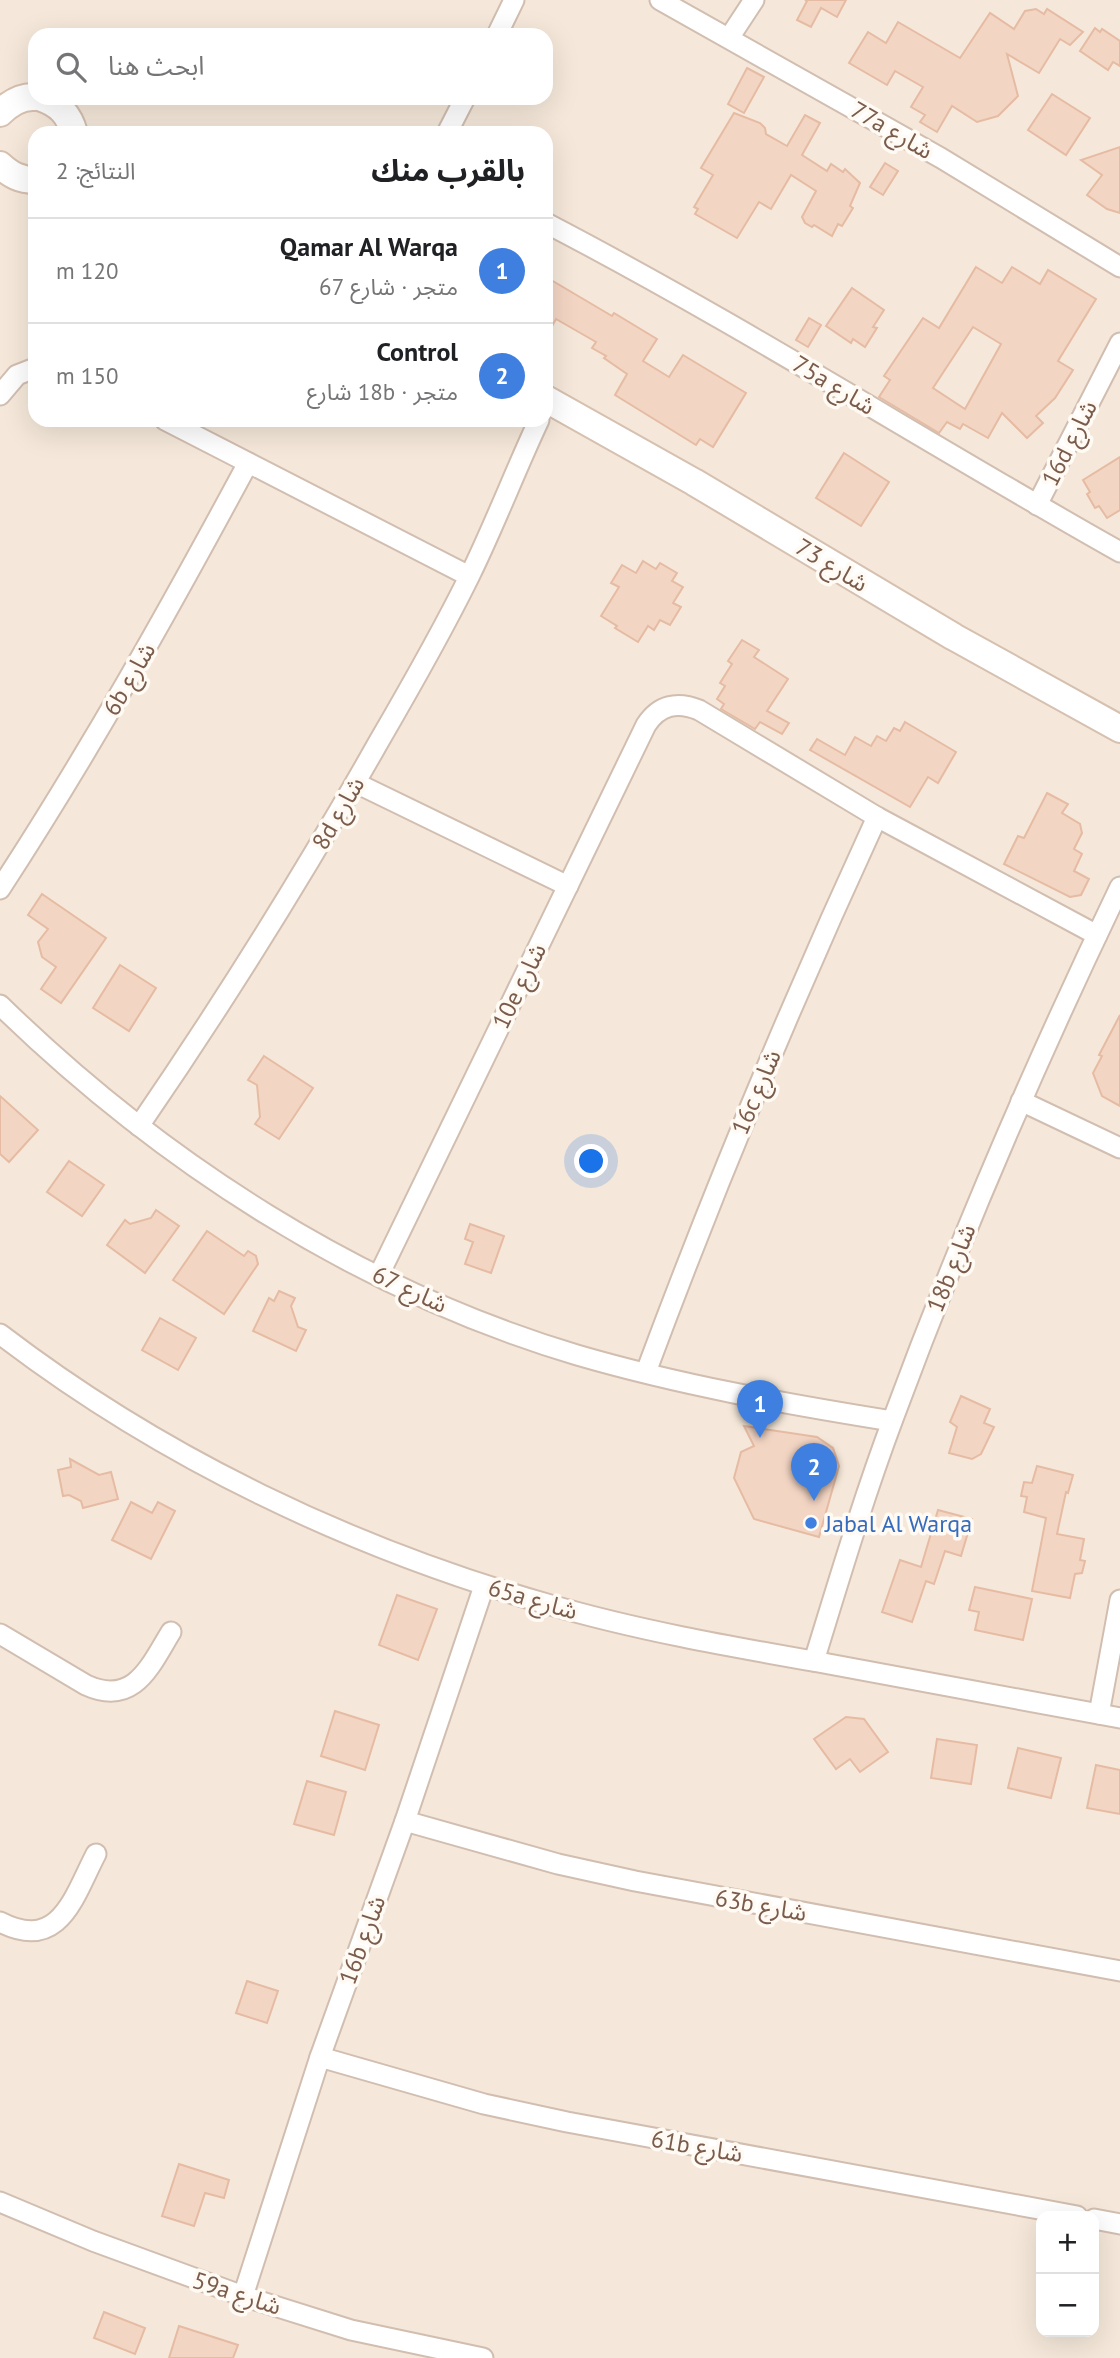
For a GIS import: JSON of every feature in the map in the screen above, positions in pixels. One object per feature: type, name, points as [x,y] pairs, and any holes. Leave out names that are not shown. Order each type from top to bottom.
[{"type":"street","points":[[500,28],[514,0]]},
{"type":"street","name":"77a شارع","points":[[660,0],[941,159],[1120,267]]},
{"type":"street","points":[[729,38],[754,0]]},
{"type":"street","points":[[57,105],[65,112],[72,126]]},
{"type":"street","points":[[451,126],[461,105]]},
{"type":"street","points":[[0,165],[8,173],[28,180]]},
{"type":"street","name":"75a شارع","points":[[553,227],[747,333],[1120,552]]},
{"type":"street","name":"16d شارع","points":[[1037,505],[1120,344]]},
{"type":"street","points":[[0,394],[17,375],[28,371]]},
{"type":"street","name":"شارع 73","points":[[553,409],[694,482],[942,631],[1120,729]]},
{"type":"street","points":[[178,427],[469,576]]},
{"type":"street","name":"8d شارع","points":[[139,1126],[253,956],[356,783],[469,576],[512,486],[528,464],[541,427]]},
{"type":"street","name":"6b شارع","points":[[0,889],[153,636],[248,463]]},
{"type":"street","name":"10e شارع","points":[[379,1275],[646,725],[659,709],[679,704],[699,710],[877,817]]},
{"type":"street","points":[[356,783],[568,886]]},
{"type":"street","points":[[877,817],[1097,935]]},
{"type":"street","name":"16c شارع","points":[[646,1373],[759,1083],[877,817]]},
{"type":"street","name":"18b شارع","points":[[814,1661],[892,1421],[970,1221],[1021,1101],[1120,887]]},
{"type":"street","name":"شارع 67","points":[[0,1005],[74,1074],[196,1169],[316,1244],[444,1306],[510,1332],[646,1373],[768,1400],[892,1421]]},
{"type":"street","points":[[1021,1101],[1120,1148]]},
{"type":"street","name":"65a شارع","points":[[0,1334],[123,1418],[248,1488],[395,1554],[484,1586],[614,1622],[746,1650],[1120,1718]]},
{"type":"street","name":"16b شارع","points":[[243,2296],[320,2057],[405,1821],[484,1586]]},
{"type":"street","points":[[1099,1714],[1120,1600]]},
{"type":"street","points":[[0,1634],[86,1685],[112,1692],[126,1689],[138,1682],[171,1632]]},
{"type":"street","name":"63b شارع","points":[[405,1821],[494,1847],[635,1881],[1120,1971]]},
{"type":"street","points":[[0,1922],[22,1932],[35,1932],[59,1921],[96,1854]]},
{"type":"street","name":"61b شارع","points":[[320,2057],[448,2094],[567,2122],[1050,2211]]},
{"type":"street","name":"59a شارع","points":[[0,2202],[93,2241],[243,2296],[351,2330],[483,2358]]},
{"type":"street","points":[[1099,2220],[1120,2224]]},
{"type":"shaded area","points":[[0,0],[1120,0],[1120,2358],[0,2358]]},
{"type":"building","points":[[805,0],[846,0],[837,17],[821,8],[811,27],[797,20],[807,1]]},
{"type":"building","points":[[1036,9],[1044,14],[1047,9],[1083,32],[1070,45],[1060,39],[1039,73],[1007,54],[1018,96],[998,116],[977,122],[952,106],[937,132],[920,122],[925,115],[911,107],[923,87],[895,71],[887,85],[849,63],[868,32],[886,43],[898,22],[960,58],[990,13],[1014,29],[1025,11]]},
{"type":"building","points":[[1095,28],[1100,32],[1102,29],[1120,41],[1120,66],[1113,62],[1108,70],[1080,51]]},
{"type":"building","points":[[747,68],[764,77],[744,113],[728,104]]},
{"type":"building","points":[[1052,94],[1090,118],[1066,155],[1028,130]]},
{"type":"building","points":[[734,113],[760,123],[766,134],[787,146],[805,115],[820,123],[802,155],[827,171],[831,164],[843,172],[845,169],[860,183],[850,206],[853,208],[842,226],[838,224],[832,236],[814,225],[812,227],[805,223],[802,217],[816,191],[791,175],[771,209],[759,202],[737,238],[695,214],[698,209],[694,207],[713,175],[701,168]]},
{"type":"building","points":[[1120,147],[1120,213],[1107,209],[1087,195],[1102,175],[1081,160]]},
{"type":"building","points":[[885,163],[898,171],[883,195],[870,187]]},
{"type":"building","points":[[976,267],[1002,283],[1012,267],[1040,284],[1048,270],[1096,299],[1058,361],[1073,370],[1055,398],[1036,416],[1043,423],[1027,438],[1002,413],[988,438],[963,424],[960,429],[947,422],[939,433],[879,397],[890,380],[884,376],[923,318],[939,328]],"holes":[[[973,327],[1001,344],[965,409],[933,388]]]},
{"type":"building","points":[[553,281],[657,339],[643,361],[669,377],[683,355],[746,393],[713,447],[700,439],[696,445],[615,395],[627,374],[592,348],[596,342],[556,319],[553,324]]},
{"type":"building","points":[[852,288],[884,310],[865,347],[853,339],[851,343],[826,326]]},
{"type":"building","points":[[809,318],[821,325],[808,347],[796,340]]},
{"type":"building","points":[[844,453],[889,482],[861,526],[816,498]]},
{"type":"building","points":[[1120,457],[1120,510],[1107,518],[1099,506],[1095,508],[1083,480]]},
{"type":"building","points":[[643,561],[656,569],[660,563],[677,573],[672,581],[683,587],[673,603],[681,607],[670,625],[660,620],[654,630],[648,626],[638,642],[601,616],[619,587],[611,583],[622,565],[636,573]]},
{"type":"building","points":[[742,640],[759,650],[754,657],[788,679],[767,711],[789,723],[782,734],[760,722],[755,729],[721,709],[724,704],[717,699],[725,686],[720,683],[732,664],[728,661]]},
{"type":"building","points":[[905,722],[956,752],[938,783],[928,777],[910,807],[810,750],[817,739],[845,755],[855,737],[871,746],[877,736],[886,741],[894,728],[900,731]]},
{"type":"building","points":[[1047,793],[1068,804],[1062,813],[1080,824],[1082,833],[1074,849],[1082,854],[1074,871],[1089,879],[1081,895],[1070,897],[1004,864],[1018,836],[1024,838]]},
{"type":"building","points":[[42,894],[106,938],[61,1003],[41,989],[56,967],[42,957],[38,942],[48,929],[28,915]]},
{"type":"building","points":[[120,965],[156,988],[129,1031],[93,1008]]},
{"type":"building","points":[[1120,1015],[1120,1106],[1102,1096],[1093,1073],[1102,1056],[1099,1055]]},
{"type":"building","points":[[264,1056],[313,1088],[279,1139],[255,1124],[260,1117],[257,1085],[248,1080]]},
{"type":"building","points":[[0,1096],[38,1130],[9,1162],[0,1154]]},
{"type":"building","points":[[69,1161],[104,1185],[82,1216],[47,1192]]},
{"type":"building","points":[[156,1210],[179,1226],[145,1273],[107,1245],[125,1220],[130,1224],[151,1218]]},
{"type":"building","points":[[470,1224],[504,1236],[491,1273],[465,1264],[473,1242],[465,1239]]},
{"type":"building","points":[[207,1231],[244,1256],[248,1251],[256,1256],[258,1264],[224,1314],[173,1280]]},
{"type":"building","points":[[279,1291],[295,1298],[291,1306],[298,1327],[306,1330],[296,1351],[253,1331],[269,1298],[274,1301]]},
{"type":"building","points":[[160,1318],[196,1338],[178,1370],[142,1350]]},
{"type":"building","points":[[961,1396],[990,1409],[984,1423],[994,1427],[981,1454],[972,1459],[949,1453],[957,1427],[950,1422]]},
{"type":"building","points":[[744,1426],[817,1437],[833,1448],[839,1466],[819,1537],[754,1519],[734,1478],[741,1452],[754,1446]]},
{"type":"building","points":[[70,1459],[99,1475],[111,1472],[118,1499],[83,1508],[81,1501],[69,1495],[63,1496],[58,1470],[71,1467]]},
{"type":"building","points":[[1037,1466],[1073,1475],[1068,1493],[1066,1492],[1057,1534],[1084,1539],[1080,1560],[1085,1561],[1082,1573],[1075,1574],[1070,1598],[1032,1591],[1046,1518],[1024,1512],[1027,1497],[1021,1496],[1024,1482],[1032,1483]]},
{"type":"building","points":[[131,1502],[152,1513],[158,1502],[175,1511],[151,1559],[112,1540]]},
{"type":"building","points":[[938,1510],[972,1519],[961,1556],[945,1551],[934,1584],[926,1581],[912,1622],[882,1612],[900,1560],[921,1567]]},
{"type":"building","points":[[975,1587],[1032,1599],[1023,1640],[975,1630],[979,1612],[969,1610]]},
{"type":"building","points":[[397,1595],[437,1609],[418,1660],[379,1645]]},
{"type":"building","points":[[335,1711],[379,1725],[365,1770],[321,1756]]},
{"type":"building","points":[[846,1717],[864,1719],[888,1752],[860,1772],[850,1759],[836,1769],[814,1739]]},
{"type":"building","points":[[937,1739],[977,1745],[971,1784],[931,1778]]},
{"type":"building","points":[[1018,1748],[1061,1758],[1051,1798],[1008,1788]]},
{"type":"building","points":[[1096,1765],[1120,1770],[1120,1814],[1087,1808]]},
{"type":"building","points":[[307,1781],[346,1792],[334,1835],[294,1824]]},
{"type":"building","points":[[247,1981],[278,1991],[267,2023],[236,2013]]},
{"type":"building","points":[[179,2164],[229,2180],[224,2198],[205,2193],[194,2226],[162,2216]]},
{"type":"building","points":[[104,2312],[145,2328],[135,2354],[94,2338]]},
{"type":"building","points":[[179,2326],[238,2345],[233,2358],[169,2358]]},
{"type":"place","name":"Qamar Al Warqa","points":[[760,1438]]},
{"type":"place","name":"Control","points":[[814,1501]]},
{"type":"place","name":"Jabal Al Warqa","points":[[811,1523]]}]
